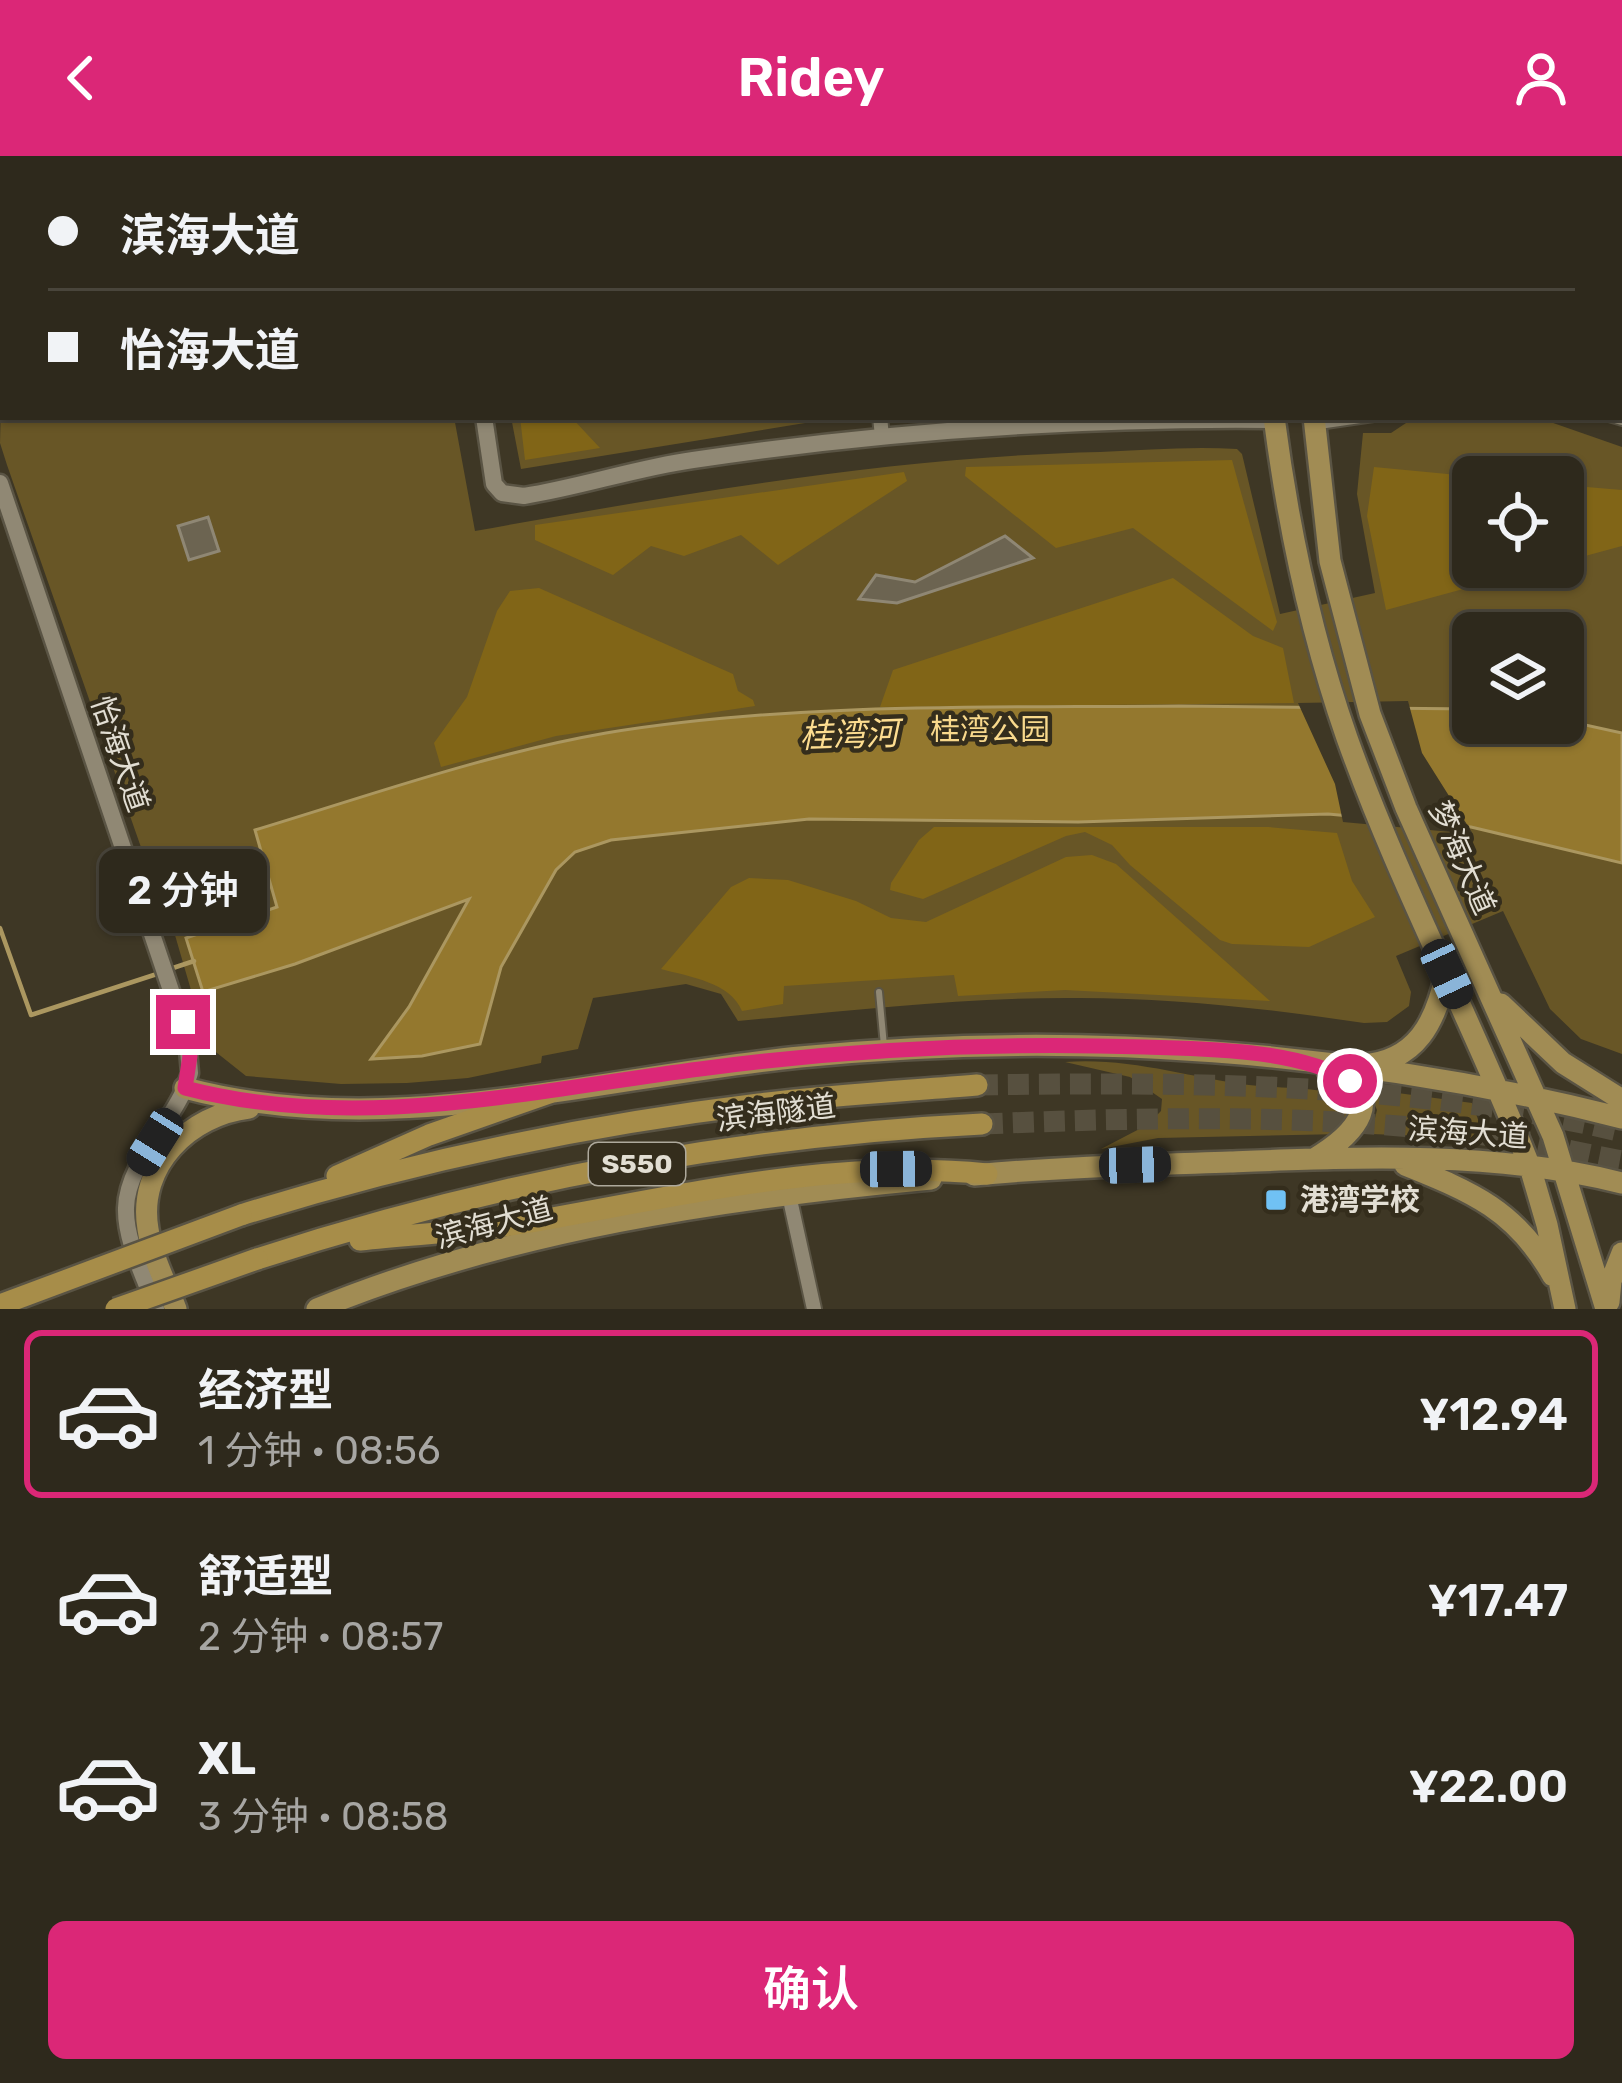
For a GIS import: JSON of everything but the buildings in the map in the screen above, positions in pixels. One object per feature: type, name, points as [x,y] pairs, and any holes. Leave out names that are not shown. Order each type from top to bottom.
[{"type":"highway","name":"滨海隧道","points":[[283,1202],[426,1164],[583,1133],[757,1104],[977,1085]]},
{"type":"highway","points":[[283,1202],[429,1135],[549,1093]]},
{"type":"highway","name":"滨海隧道","points":[[299,1245],[514,1190],[695,1154],[857,1132],[982,1124]]},
{"type":"highway","points":[[299,1245],[496,1227],[708,1190],[842,1174],[926,1169],[987,1174]]},
{"type":"highway","name":"S550","points":[[0,1305],[283,1202]]},
{"type":"highway","name":"S550","points":[[116,1309],[299,1245]]},
{"type":"main road","name":"梦海大道","points":[[1274,420],[1301,566],[1345,730],[1529,1167],[1564,1304]]},
{"type":"main road","name":"梦海大道","points":[[1314,422],[1330,561],[1379,740],[1537,1098],[1566,1172],[1608,1309]]},
{"type":"main road","points":[[1345,1065],[1371,1064],[1416,1042],[1430,1029],[1445,970]]},
{"type":"main road","points":[[1491,994],[1564,1063],[1622,1100]]},
{"type":"main road","name":"滨海大道","points":[[280,1105],[387,1107],[549,1093],[702,1068],[884,1050],[1062,1044],[1176,1048],[1345,1065],[1537,1098],[1622,1118]]},
{"type":"main road","points":[[1307,1061],[1350,1081],[1358,1090],[1362,1108],[1351,1135],[1313,1160]]},
{"type":"main road","points":[[185,1088],[280,1105]]},
{"type":"main road","points":[[176,1309],[148,1229],[150,1185],[159,1166],[178,1140],[212,1115],[280,1105]]},
{"type":"main road","points":[[1388,1158],[1454,1185],[1506,1214],[1539,1253],[1564,1304]]},
{"type":"main road","name":"滨海大道","points":[[317,1309],[415,1274],[541,1240],[789,1195],[987,1174],[1388,1158],[1529,1167],[1622,1183]]},
{"type":"main road","points":[[1608,1309],[1611,1281],[1622,1253]]},
{"type":"street","points":[[484,420],[494,484],[502,493],[524,496],[661,465],[881,426],[1192,420]]},
{"type":"street","name":"怡海大道","points":[[0,483],[183,1022],[190,1056],[185,1088]]},
{"type":"street","points":[[156,1309],[130,1236],[126,1204],[137,1171],[185,1088]]},
{"type":"street","points":[[789,1195],[814,1309]]},
{"type":"lane","points":[[879,992],[884,1050]]},
{"type":"green space","name":"桂湾公园","points":[[1,420],[455,420],[475,531],[864,469],[1021,455],[1237,449],[1280,614],[1375,593],[1357,494],[1363,433],[1391,433],[1409,421],[1545,420],[1622,447],[1622,1054],[1581,1039],[1550,1009],[1503,911],[1396,956],[1411,992],[1409,1006],[1387,1022],[1186,1002],[1079,998],[951,1002],[738,1021],[721,994],[686,984],[593,998],[578,1049],[542,1056],[541,1063],[468,1078],[407,1083],[341,1084],[246,1076],[207,1045],[170,918],[163,910],[0,443]]},
{"type":"green space","points":[[512,420],[823,420],[521,469]]},
{"type":"green space","points":[[1065,1062],[1112,1062],[1249,1085],[1321,1091],[1357,1103],[1342,1134],[1158,1138],[1101,1149],[1147,1125],[1161,1111],[1162,1099],[1130,1077]]},
{"type":"green space","points":[[1368,1089],[1472,1103],[1480,1125],[1478,1138],[1371,1134],[1377,1110]]},
{"type":"shaded area","points":[[520,420],[574,420],[600,448],[525,460]]},
{"type":"shaded area","points":[[1232,460],[1277,622],[1273,631],[1133,528],[1056,548],[965,476],[966,467]]},
{"type":"shaded area","points":[[1374,467],[1452,474],[1452,588],[1467,588],[1386,610],[1367,516]]},
{"type":"shaded area","points":[[904,472],[907,481],[778,565],[741,535],[684,556],[651,546],[613,575],[535,540],[535,525]]},
{"type":"shaded area","points":[[1584,487],[1622,490],[1622,546],[1584,556]]},
{"type":"shaded area","points":[[1173,578],[1253,636],[1283,648],[1294,703],[880,707],[893,670]]},
{"type":"shaded area","points":[[539,588],[733,674],[738,691],[755,706],[556,736],[441,767],[434,743],[467,697],[497,611],[510,591]]},
{"type":"shaded area","points":[[934,827],[1268,827],[1337,833],[1352,881],[1375,917],[1309,947],[1232,944],[1220,940],[1112,845],[1085,832],[923,899],[890,890],[919,840]]},
{"type":"shaded area","points":[[1092,855],[1116,864],[1270,1001],[1065,990],[958,996],[954,975],[784,986],[783,1004],[742,1011],[719,987],[661,969],[731,887],[749,878],[788,880],[856,901],[891,918],[926,922],[1066,857]]},
{"type":"water","name":"桂湾河","points":[[892,709],[1452,709],[1452,744],[1584,744],[1584,725],[1622,733],[1622,863],[1471,827],[1328,814],[1078,822],[809,819],[611,840],[575,852],[556,870],[501,967],[480,1044],[422,1056],[371,1059],[409,1007],[469,899],[295,964],[203,992],[186,938],[277,907],[255,830],[429,776],[606,733],[748,716]]},
{"type":"pier","points":[[1408,701],[1422,753],[1473,834],[1343,822],[1335,784],[1298,703]]},
{"type":"waterway","points":[[0,928],[31,1015],[160,973]]},
{"type":"waterway","points":[[170,969],[194,961]]},
{"type":"tunnel","points":[[977,1085],[1220,1085],[1383,1094],[1464,1103],[1622,1132]]},
{"type":"tunnel","points":[[982,1124],[1178,1119],[1376,1124],[1505,1138],[1622,1161]]},
{"type":"place","name":"港湾学校","points":[[1276,1200]]},
{"type":"route","points":[[183,1022],[190,1056],[185,1088],[280,1105],[346,1108],[463,1103],[799,1057],[969,1046],[1176,1048],[1307,1061],[1350,1081]]}]
